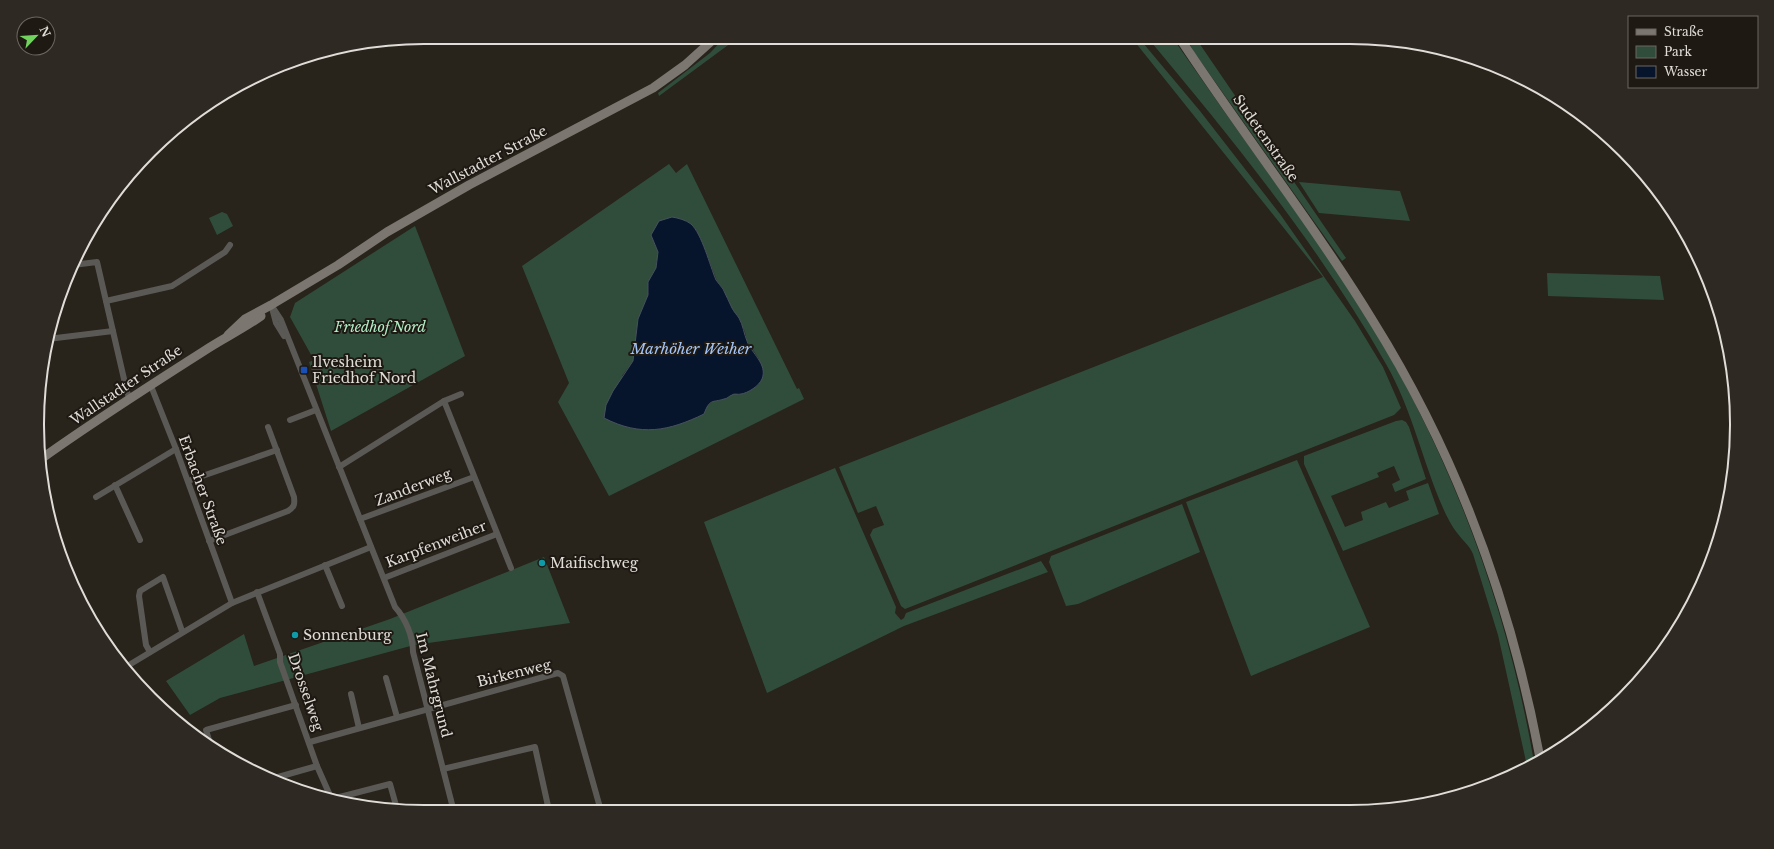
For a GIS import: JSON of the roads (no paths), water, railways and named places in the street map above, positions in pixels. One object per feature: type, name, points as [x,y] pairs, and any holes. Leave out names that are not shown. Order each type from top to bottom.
[{"type":"main road","name":"Wallstadter Straße","points":[[46,456],[228,335],[248,325],[271,305],[338,266],[378,237],[653,88],[685,65],[708,44]]},
{"type":"main road","name":"Sudetenstraße","points":[[1184,44],[1330,254],[1395,357],[1415,393],[1447,459],[1474,524],[1504,610],[1528,697],[1540,754]]},
{"type":"street","points":[[106,301],[172,286],[230,246]]},
{"type":"street","points":[[79,264],[97,262],[126,392],[130,400]]},
{"type":"street","name":"Im Mahrgrund","points":[[271,305],[276,323],[288,342],[371,547],[396,607],[402,614],[413,642],[413,652],[452,805]]},
{"type":"street","points":[[54,338],[113,331]]},
{"type":"street","name":"Erbacher Straße","points":[[151,386],[188,481],[232,603]]},
{"type":"street","points":[[339,467],[444,401],[461,394]]},
{"type":"street","points":[[444,401],[511,568]]},
{"type":"street","points":[[290,420],[316,410]]},
{"type":"street","points":[[209,541],[293,508],[295,503],[294,497],[268,426]]},
{"type":"street","points":[[96,497],[176,449]]},
{"type":"street","points":[[188,481],[277,450]]},
{"type":"street","name":"Zanderweg","points":[[360,519],[474,477]]},
{"type":"street","points":[[115,485],[140,540]]},
{"type":"street","name":"Karpfenweiher","points":[[384,578],[497,534]]},
{"type":"street","points":[[130,664],[232,603],[371,547]]},
{"type":"street","points":[[325,565],[342,606]]},
{"type":"street","points":[[150,652],[146,645],[139,596],[140,592],[163,577],[182,632]]},
{"type":"street","name":"Drosselweg","points":[[257,592],[280,654],[280,662],[310,742],[317,766],[329,793]]},
{"type":"street","name":"Birkenweg","points":[[310,742],[427,708],[558,673],[563,676],[599,805]]},
{"type":"street","points":[[386,678],[397,717]]},
{"type":"street","points":[[351,694],[359,728]]},
{"type":"street","points":[[208,737],[206,730],[296,705]]},
{"type":"street","points":[[443,769],[535,747],[548,805]]},
{"type":"street","points":[[280,776],[317,766]]},
{"type":"street","points":[[344,797],[390,784],[395,804]]},
{"type":"water","name":"Marhöher Weiher","points":[[672,217],[682,219],[691,224],[699,235],[716,280],[723,289],[739,318],[747,341],[763,368],[763,374],[761,382],[753,389],[710,403],[704,414],[691,420],[667,428],[655,430],[630,428],[604,418],[606,405],[613,391],[633,361],[638,319],[648,295],[648,282],[656,268],[658,252],[651,235],[659,221]]},
{"type":"place","name":"Ilvesheim Friedhof Nord","points":[[304,370]]},
{"type":"place","name":"Maifischweg","points":[[542,563]]},
{"type":"place","name":"Sonnenburg","points":[[295,635]]},
{"type":"park label","name":"Friedhof Nord","points":[[380,327]]}]
